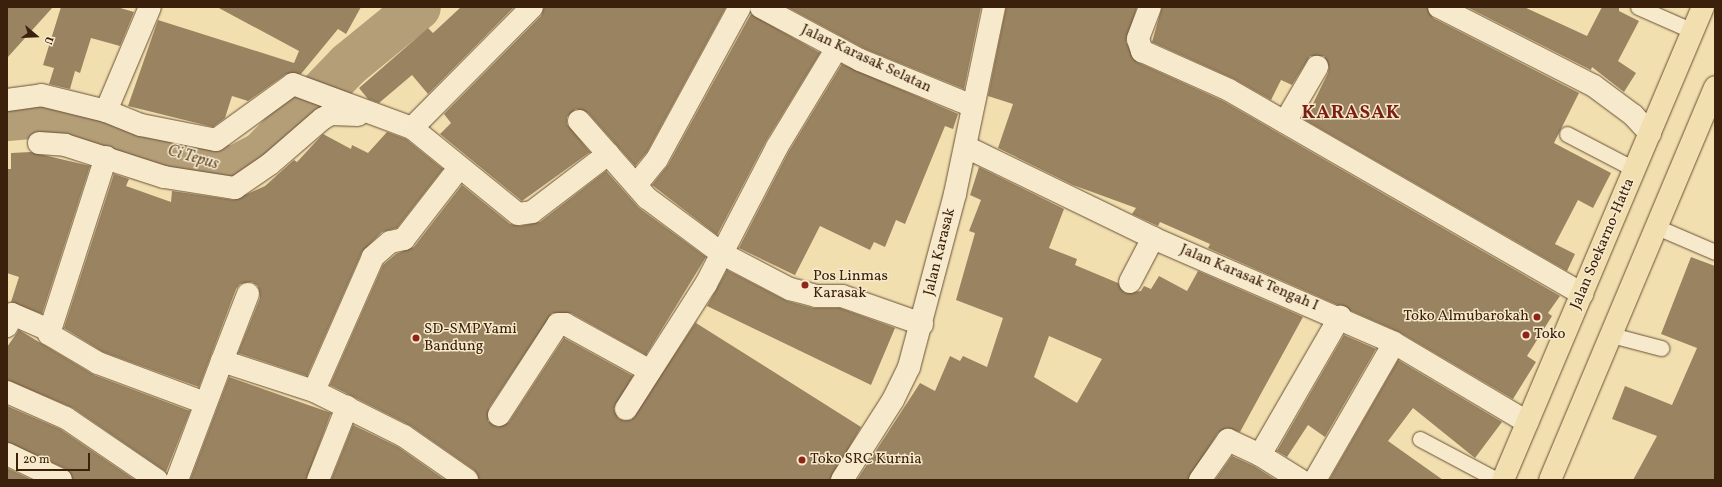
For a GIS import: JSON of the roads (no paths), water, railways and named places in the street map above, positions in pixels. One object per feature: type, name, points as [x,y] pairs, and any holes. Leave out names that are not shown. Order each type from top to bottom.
[{"type":"highway","name":"Jalan Soekarno-Hatta","points":[[1502,480],[1650,133],[1692,31],[1698,9]]},
{"type":"highway","points":[[1550,480],[1715,88]]},
{"type":"street","points":[[106,111],[150,7]]},
{"type":"street","points":[[412,128],[532,7]]},
{"type":"street","points":[[636,185],[658,159],[740,7]]},
{"type":"street","name":"Jalan Karasak Selatan","points":[[761,7],[837,48],[973,106]]},
{"type":"street","name":"Jalan Karasak","points":[[842,480],[893,400],[909,367],[922,324],[966,147],[994,7]]},
{"type":"street","points":[[1150,7],[1138,39],[1142,51],[1229,90],[1582,294]]},
{"type":"street","points":[[1439,7],[1594,86],[1633,115],[1650,133]]},
{"type":"street","points":[[626,409],[706,284],[777,147],[837,48]]},
{"type":"street","points":[[1285,122],[1317,67]]},
{"type":"street","points":[[7,100],[41,94],[106,111],[141,125],[216,140],[293,84],[335,102],[412,128],[459,168],[518,214],[532,212],[608,154]]},
{"type":"street","points":[[39,143],[65,145],[106,156],[164,177],[235,188],[270,164],[322,118],[331,114],[358,115],[361,111]]},
{"type":"street","points":[[579,121],[647,198],[721,253],[790,289],[816,296],[842,296],[922,324]]},
{"type":"street","name":"Jalan Karasak Tengah I","points":[[966,147],[1153,238],[1340,317],[1394,343],[1527,422]]},
{"type":"street","points":[[106,156],[49,330],[49,334],[98,363],[205,403]]},
{"type":"street","points":[[314,391],[373,257],[390,242],[404,239],[459,168]]},
{"type":"street","points":[[1130,282],[1153,238]]},
{"type":"street","points":[[177,480],[205,403],[248,294]]},
{"type":"street","points":[[7,326],[12,314],[49,330]]},
{"type":"street","points":[[1260,455],[1340,317]]},
{"type":"street","points":[[499,415],[558,324],[565,324],[650,371]]},
{"type":"street","points":[[1314,480],[1394,343]]},
{"type":"street","points":[[222,361],[314,391],[347,407],[404,436],[467,480]]},
{"type":"street","points":[[7,392],[66,418],[157,480]]},
{"type":"street","points":[[318,480],[347,407]]},
{"type":"street","points":[[1200,480],[1228,440],[1260,455],[1300,480]]},
{"type":"street","points":[[7,454],[60,480]]},
{"type":"lane","points":[[1638,7],[1692,31]]},
{"type":"lane","points":[[1566,134],[1634,169]]},
{"type":"lane","points":[[1657,227],[1715,252]]},
{"type":"lane","points":[[1611,334],[1661,348]]},
{"type":"lane","points":[[1420,439],[1497,480]]},
{"type":"waterway","name":"Ci Tepus","points":[[7,118],[41,115],[232,169],[262,153],[348,64],[418,7]]},
{"type":"place","name":"Pos Linmas Karasak","points":[[805,285]]},
{"type":"place","name":"Toko Almubarokah","points":[[1537,317]]},
{"type":"place","name":"Toko","points":[[1526,335]]},
{"type":"place","name":"SD-SMP Yami Bandung","points":[[416,338]]},
{"type":"place","name":"Toko SRC Kurnia","points":[[802,460]]},
{"type":"district","name":"KARASAK","points":[[1351,114]]}]
